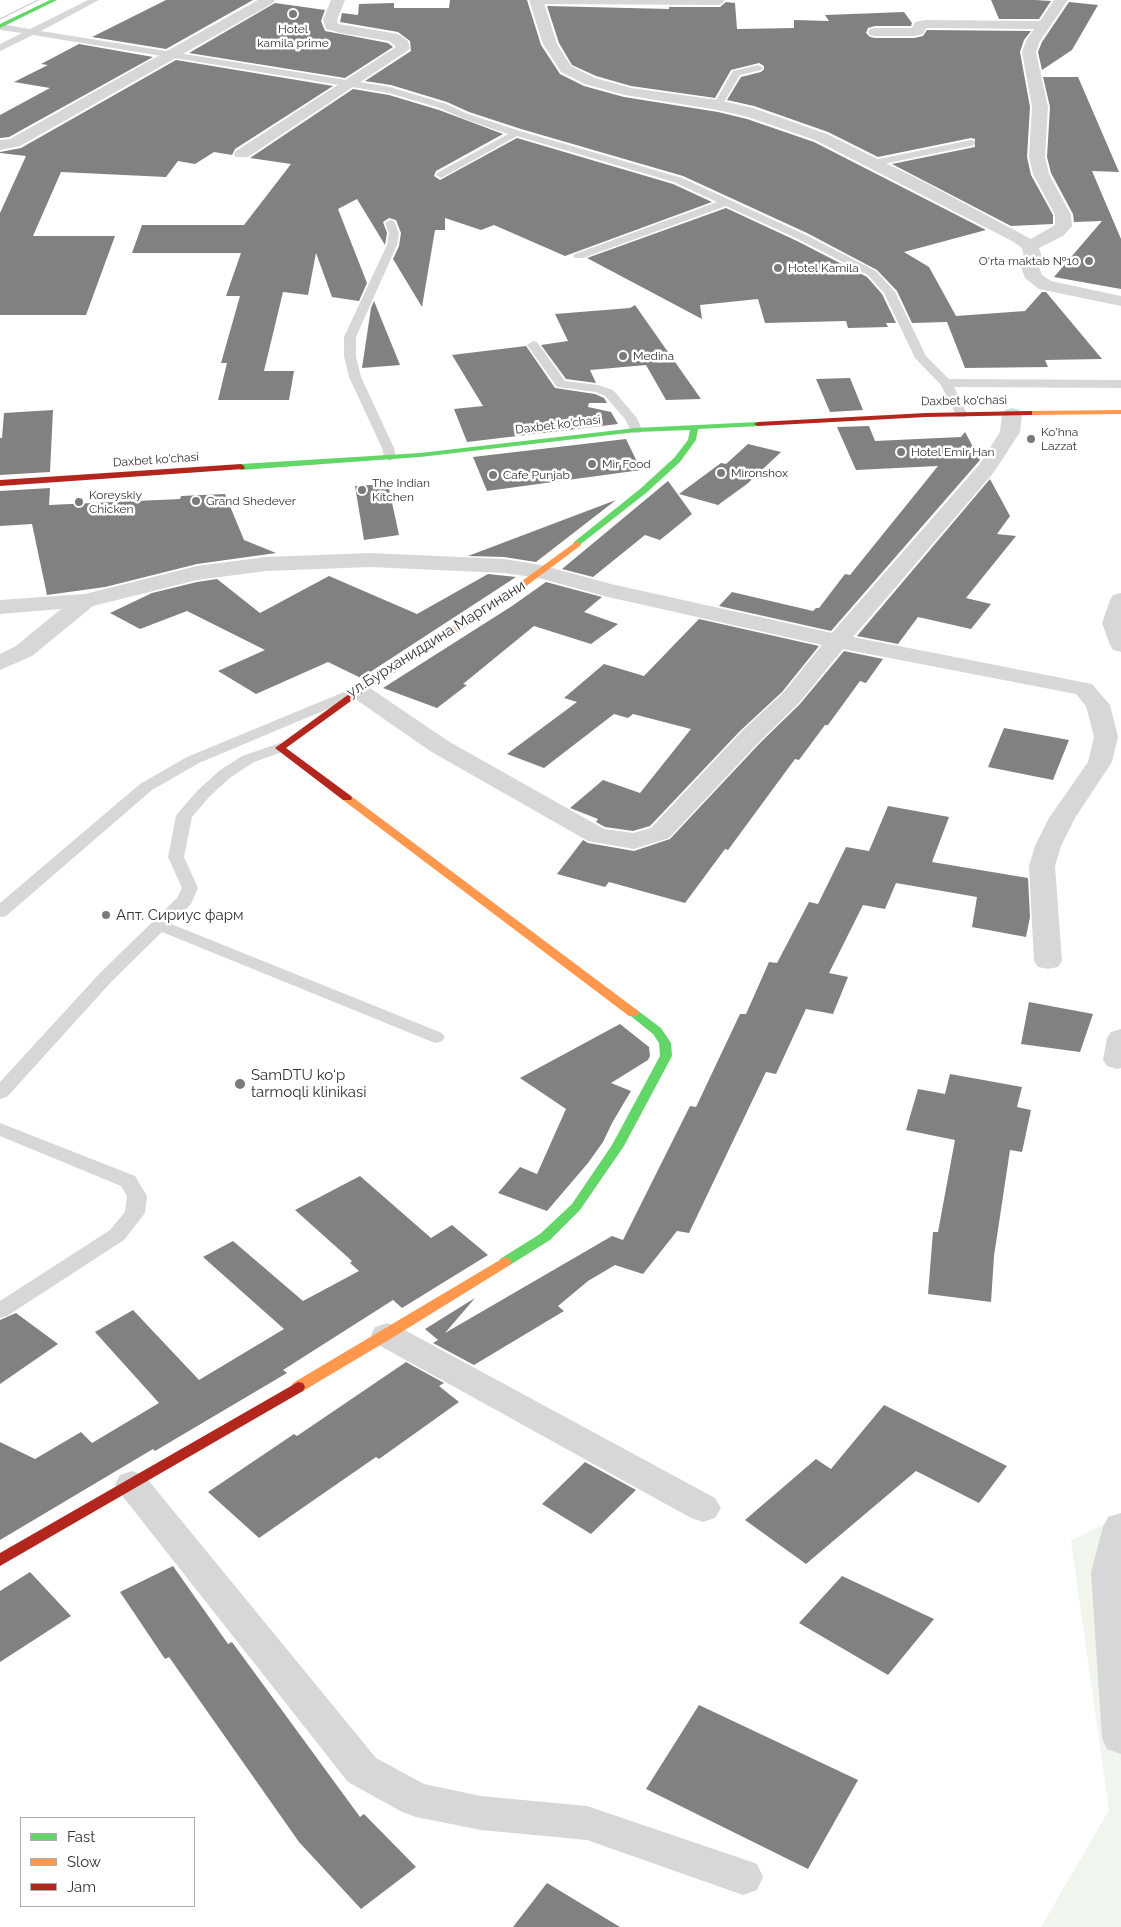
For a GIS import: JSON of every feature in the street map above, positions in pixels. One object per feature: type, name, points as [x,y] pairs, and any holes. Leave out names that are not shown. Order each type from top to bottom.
[{"type":"street","points":[[0,27],[54,0]]},
{"type":"street","points":[[0,145],[14,143],[268,0]]},
{"type":"street","points":[[242,154],[403,49],[403,44],[393,37],[330,26],[330,20],[338,0]]},
{"type":"street","points":[[537,0],[540,20],[550,44],[566,69],[590,81],[630,92],[718,104],[791,126],[874,163],[1018,237],[1030,246],[1033,257],[1030,267],[1034,278],[1045,285],[1121,301]]},
{"type":"street","points":[[1030,246],[1058,232],[1064,226],[1063,215],[1041,174],[1037,157],[1040,107],[1029,52],[1030,47],[1061,0]]},
{"type":"street","points":[[876,32],[918,31],[920,25],[925,24],[1044,26]]},
{"type":"street","name":"Daxbet ko'chasi","points":[[0,483],[390,457],[636,430],[961,414],[1121,412]]},
{"type":"street","points":[[0,1560],[387,1336],[545,1237],[576,1207],[618,1146],[666,1056],[665,1043],[657,1031],[280,748],[359,691],[439,746],[597,836],[634,841],[660,833],[750,738],[791,698],[837,641],[986,468],[1010,432],[1012,414]]},
{"type":"street","name":"ул.Бурханиддина Маргинани","points":[[359,691],[503,599],[541,572],[643,491],[677,460],[692,440],[694,428]]},
{"type":"street","points":[[0,608],[85,600],[197,573],[266,564],[370,560],[504,566],[541,572],[608,590],[837,641],[1084,689],[1098,705],[1106,737],[1100,762],[1062,818],[1048,846],[1042,866],[1048,961]]},
{"type":"street","points":[[0,663],[24,651],[85,600]]},
{"type":"street","points":[[1121,600],[1114,623],[1121,645]]},
{"type":"street","points":[[387,1336],[703,1508]]},
{"type":"street","points":[[132,1484],[362,1770],[416,1800],[481,1813],[587,1823],[743,1877]]},
{"type":"street","points":[[1121,1527],[1109,1572],[1121,1738]]},
{"type":"lane","points":[[0,48],[95,0]]},
{"type":"lane","points":[[537,0],[714,2],[720,2],[720,0]]},
{"type":"lane","points":[[0,27],[390,90],[444,106],[465,116],[516,133],[678,180],[802,237],[872,274],[889,292],[921,358],[946,383],[961,414]]},
{"type":"lane","points":[[718,104],[736,74],[758,68]]},
{"type":"lane","points":[[441,175],[516,133]]},
{"type":"lane","points":[[874,163],[971,144]]},
{"type":"lane","points":[[579,256],[726,202]]},
{"type":"lane","points":[[390,223],[394,233],[392,245],[350,337],[350,356],[355,377],[388,448],[390,457]]},
{"type":"lane","points":[[533,345],[561,384],[598,389],[609,393],[631,418],[636,430]]},
{"type":"lane","points":[[946,383],[1121,384]]},
{"type":"lane","name":"ул.Бурханиддина Маргинани","points":[[0,912],[146,787],[193,760],[359,691]]},
{"type":"lane","points":[[0,1093],[106,977],[185,900],[190,888],[176,857],[184,816],[204,793],[225,774],[248,759],[280,748]]},
{"type":"lane","points":[[159,925],[436,1037]]},
{"type":"lane","points":[[0,1130],[128,1181],[137,1196],[135,1213],[117,1235],[0,1311]]},
{"type":"shaded area","points":[[1121,1515],[1121,1927],[1041,1927],[1109,1810],[1071,1541]]},
{"type":"building","points":[[166,0],[253,0],[166,49],[92,37]]},
{"type":"building","points":[[450,0],[527,0],[541,45],[560,74],[584,86],[624,97],[718,112],[747,119],[814,142],[986,230],[904,252],[929,267],[956,316],[1025,311],[1042,292],[1046,292],[1102,359],[1045,360],[1048,367],[965,368],[947,322],[912,323],[897,291],[877,270],[807,233],[683,176],[521,129],[469,112],[447,102],[391,85],[365,81],[411,51],[410,41],[398,32],[340,22],[342,13],[358,15],[359,4],[394,3],[394,8],[449,8]]},
{"type":"building","points":[[991,0],[1051,1],[1039,19],[999,19]]},
{"type":"building","points":[[726,2],[735,3],[737,29],[794,28],[794,20],[829,21],[825,15],[904,12],[912,23],[911,26],[875,26],[868,28],[866,33],[870,37],[875,38],[914,38],[923,36],[927,30],[1031,31],[1024,40],[1020,52],[1030,107],[1027,157],[1031,175],[1053,215],[1053,224],[1011,226],[892,164],[975,147],[975,139],[971,138],[878,157],[828,132],[754,106],[727,100],[741,77],[761,72],[764,69],[764,66],[759,63],[731,70],[715,98],[631,86],[596,76],[572,65],[559,43],[547,6],[669,9],[669,7],[720,7]]},
{"type":"building","points":[[1069,2],[1098,5],[1072,50],[1042,70],[1038,52],[1042,42]]},
{"type":"building","points":[[275,3],[325,10],[321,21],[325,31],[388,43],[393,47],[345,78],[189,53]]},
{"type":"building","points":[[79,44],[153,57],[9,137],[0,138],[0,115],[50,88],[14,82],[48,65],[41,64]]},
{"type":"building","points":[[176,60],[333,86],[235,149],[232,155],[214,152],[195,164],[178,161],[166,177],[61,172],[33,236],[115,236],[86,315],[0,315],[0,213],[26,156],[0,152],[21,148]]},
{"type":"building","points":[[1043,77],[1078,77],[1119,172],[1092,171],[1121,239],[1121,289],[1054,277],[1102,221],[1074,222],[1073,214],[1051,173],[1047,157],[1050,107]]},
{"type":"building","points":[[353,89],[389,95],[439,110],[503,134],[436,171],[434,176],[440,180],[517,138],[673,184],[712,202],[565,256],[494,225],[481,230],[445,218],[445,230],[435,230],[422,307],[393,259],[399,246],[401,233],[396,220],[389,218],[383,222],[387,233],[385,245],[357,199],[338,209],[367,283],[359,301],[332,297],[316,253],[308,295],[283,292],[264,371],[294,371],[289,400],[218,400],[227,363],[221,363],[240,296],[226,296],[241,253],[132,253],[142,225],[244,225],[291,164],[250,158]]},
{"type":"building","points":[[726,208],[797,241],[867,277],[882,294],[896,323],[886,323],[888,327],[848,328],[846,321],[765,323],[758,299],[700,305],[702,319],[587,258]]},
{"type":"building","points":[[374,301],[400,365],[362,368],[371,308]]},
{"type":"building","points":[[635,305],[701,399],[666,400],[646,365],[590,370],[596,383],[566,379],[541,345],[568,341],[555,314],[630,308]]},
{"type":"building","points":[[526,346],[555,388],[595,394],[604,398],[607,403],[589,403],[588,407],[611,412],[618,424],[467,442],[454,409],[483,406],[452,355]]},
{"type":"building","points":[[850,378],[863,410],[830,412],[816,379]]},
{"type":"building","points":[[53,410],[50,472],[0,475],[0,438],[2,438],[4,413]]},
{"type":"building","points":[[869,426],[875,441],[961,437],[965,432],[980,460],[831,631],[719,606],[732,592],[813,611],[819,608],[845,574],[850,575],[938,466],[856,470],[837,427]]},
{"type":"building","points":[[626,439],[641,470],[487,491],[473,457]]},
{"type":"building","points":[[748,444],[781,452],[747,484],[718,505],[679,494],[721,463],[726,464]]},
{"type":"building","points":[[990,479],[1010,516],[997,534],[1016,536],[966,598],[991,604],[971,629],[918,617],[898,644],[857,636]]},
{"type":"building","points":[[668,481],[692,514],[660,540],[645,535],[593,577],[562,569]]},
{"type":"building","points":[[388,484],[399,535],[364,540],[355,486]]},
{"type":"building","points":[[50,488],[49,505],[180,499],[181,496],[225,494],[244,540],[276,553],[197,564],[105,587],[47,595],[32,524],[0,526],[0,491]]},
{"type":"building","points":[[616,500],[536,562],[504,557],[468,556]]},
{"type":"building","points":[[488,574],[516,577],[361,678],[328,662],[256,694],[218,671],[265,650],[187,611],[140,629],[110,613],[152,593],[217,579],[260,613],[329,576],[417,614]]},
{"type":"building","points":[[546,582],[602,597],[584,612],[618,624],[591,644],[534,626],[463,684],[467,685],[437,708],[383,688],[512,606]]},
{"type":"building","points":[[699,619],[819,646],[782,692],[740,731],[650,826],[633,831],[605,827],[596,822],[598,819],[570,808],[603,780],[640,793],[691,729],[633,714],[628,718],[614,714],[544,768],[507,754],[577,702],[564,698],[604,664],[644,676]]},
{"type":"building","points":[[844,651],[883,659],[866,683],[860,681],[828,725],[825,725],[799,760],[795,759],[728,850],[725,849],[685,903],[609,882],[605,887],[557,874],[583,840],[588,843],[634,851],[670,839],[760,743],[800,704]]},
{"type":"building","points":[[1004,728],[1069,740],[1053,780],[988,767]]},
{"type":"building","points":[[888,806],[949,817],[932,862],[1028,878],[1030,917],[1026,937],[972,927],[977,897],[896,883],[885,909],[863,905],[829,973],[848,977],[833,1014],[806,1009],[776,1074],[766,1072],[689,1233],[677,1231],[643,1274],[615,1265],[588,1281],[558,1306],[564,1311],[474,1365],[433,1343],[438,1340],[425,1329],[475,1298],[445,1333],[612,1236],[623,1240],[690,1106],[696,1107],[740,1014],[746,1014],[769,962],[777,963],[809,902],[818,904],[846,847],[869,851]]},
{"type":"building","points":[[1029,1002],[1093,1014],[1080,1052],[1021,1044]]},
{"type":"building","points":[[620,1024],[649,1047],[650,1056],[648,1060],[611,1083],[631,1091],[603,1142],[588,1163],[547,1211],[498,1193],[520,1167],[537,1174],[566,1109],[520,1078]]},
{"type":"building","points":[[950,1074],[1022,1087],[1017,1107],[1031,1110],[1022,1152],[1010,1150],[994,1256],[991,1302],[928,1294],[933,1232],[938,1232],[955,1140],[906,1130],[918,1089],[945,1094]]},
{"type":"building","points":[[360,1176],[431,1238],[452,1225],[488,1255],[402,1308],[393,1300],[283,1370],[287,1373],[155,1451],[153,1449],[0,1540],[0,1442],[35,1459],[81,1432],[92,1443],[159,1403],[95,1332],[133,1310],[199,1380],[284,1329],[203,1257],[233,1241],[303,1301],[359,1271],[350,1263],[352,1261],[295,1210]]},
{"type":"building","points":[[16,1313],[58,1344],[0,1384],[0,1320]]},
{"type":"building","points":[[406,1362],[444,1383],[439,1386],[459,1402],[379,1459],[376,1457],[259,1538],[208,1492],[294,1434],[297,1436]]},
{"type":"building","points":[[884,1405],[1007,1466],[979,1503],[916,1471],[806,1564],[745,1520],[816,1459],[831,1469]]},
{"type":"building","points":[[585,1462],[636,1490],[591,1534],[542,1504]]},
{"type":"building","points":[[173,1566],[228,1644],[232,1642],[360,1817],[364,1814],[416,1867],[361,1909],[299,1842],[169,1657],[165,1659],[120,1592]]},
{"type":"building","points":[[30,1572],[71,1616],[0,1662],[0,1591]]},
{"type":"building","points":[[842,1576],[934,1619],[888,1675],[799,1623]]},
{"type":"building","points":[[699,1705],[858,1780],[808,1869],[646,1789]]},
{"type":"building","points":[[547,1883],[620,1927],[513,1927]]},
{"type":"tram line","points":[[0,19],[38,0]]},
{"type":"traffic: fast","points":[[0,26],[54,0]]},
{"type":"traffic: fast","points":[[241,467],[420,455],[636,430],[758,424]]},
{"type":"traffic: fast","points":[[577,544],[643,491],[677,460],[692,440],[694,428]]},
{"type":"traffic: fast","points":[[505,1262],[545,1237],[576,1207],[618,1146],[666,1056],[665,1043],[657,1031],[633,1013]]},
{"type":"traffic: slow","points":[[1029,413],[1121,412]]},
{"type":"traffic: slow","points":[[422,651],[503,599],[577,544]]},
{"type":"traffic: slow","points":[[347,798],[633,1013]]},
{"type":"traffic: slow","points":[[298,1387],[505,1262]]},
{"type":"traffic: jam","points":[[758,424],[926,415],[1029,413]]},
{"type":"traffic: jam","points":[[0,483],[241,467]]},
{"type":"traffic: jam","points":[[347,798],[280,748],[359,691],[422,651]]},
{"type":"traffic: jam","points":[[0,1560],[298,1387]]},
{"type":"place","name":"Hotel kamila prime","points":[[293,14]]},
{"type":"place","name":"O'rta maktab №10","points":[[1089,261]]},
{"type":"place","name":"Hotel Kamila","points":[[778,268]]},
{"type":"place","name":"Medina","points":[[623,356]]},
{"type":"place","name":"Ko'hna Lazzat","points":[[1031,439]]},
{"type":"place","name":"Hotel Emir Han","points":[[901,452]]},
{"type":"place","name":"Mir Food","points":[[592,464]]},
{"type":"place","name":"Mironshox","points":[[721,473]]},
{"type":"place","name":"Cafe Punjab","points":[[493,475]]},
{"type":"place","name":"The Indian Kitchen","points":[[362,490]]},
{"type":"place","name":"Grand Shedever","points":[[196,501]]},
{"type":"place","name":"Koreyskiy Chicken","points":[[79,502]]},
{"type":"place","name":"Апт. Сириус фарм","points":[[106,915]]},
{"type":"place","name":"SamDTU ko‘p tarmoqli klinikasi","points":[[240,1084]]}]
